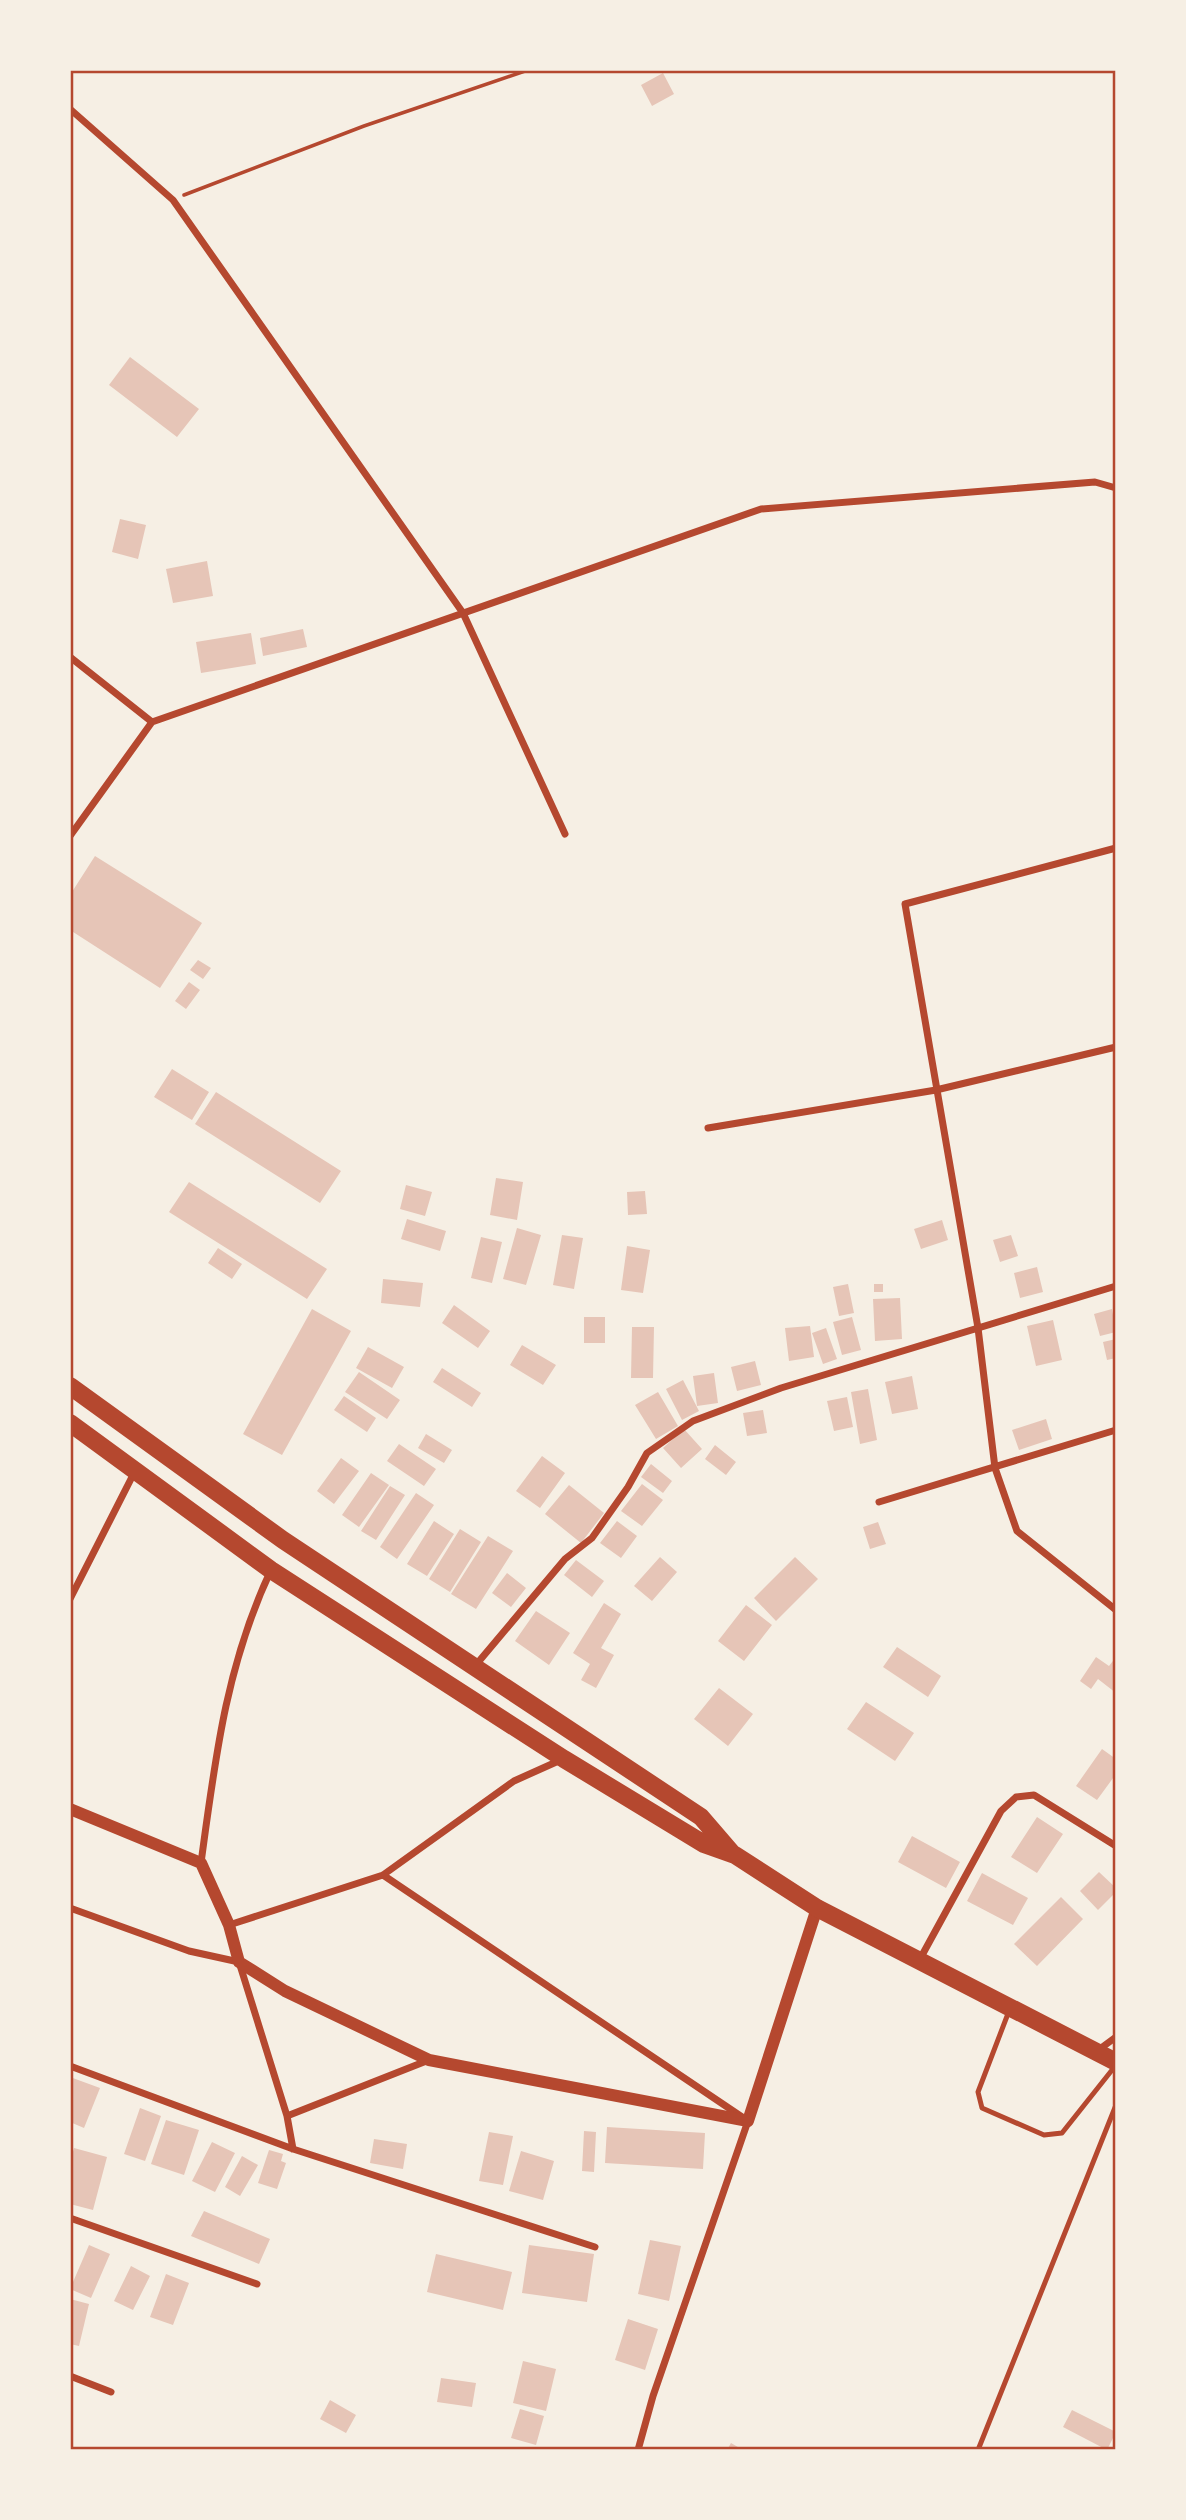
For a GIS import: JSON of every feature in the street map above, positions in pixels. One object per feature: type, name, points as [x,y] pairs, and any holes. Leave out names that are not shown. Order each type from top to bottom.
[{"type":"main road","points":[[70,1386],[283,1540],[701,1817],[735,1855]]},
{"type":"main road","points":[[70,1423],[271,1570],[564,1759],[704,1844],[735,1855],[817,1908],[1116,2063]]},
{"type":"street","points":[[70,109],[173,200],[463,613],[565,834]]},
{"type":"street","points":[[70,836],[152,722],[761,509],[1095,482],[1116,488]]},
{"type":"street","points":[[70,657],[152,722]]},
{"type":"street","points":[[1116,848],[905,904],[978,1328],[995,1468],[1017,1531],[1116,1609]]},
{"type":"street","points":[[708,1128],[936,1090],[1116,1047]]},
{"type":"street","points":[[475,1666],[565,1559],[592,1538],[648,1453],[693,1421],[781,1388],[1116,1286]]},
{"type":"street","points":[[879,1502],[1116,1430]]},
{"type":"street","points":[[70,1599],[136,1471]]},
{"type":"street","points":[[271,1570],[252,1610],[228,1690],[201,1863],[229,1925],[287,2116],[293,2149]]},
{"type":"street","points":[[229,1925],[383,1875],[514,1781],[564,1759]]},
{"type":"street","points":[[919,1960],[1001,1811],[1016,1797],[1034,1795],[1116,1846]]},
{"type":"street","points":[[70,1809],[201,1863]]},
{"type":"street","points":[[383,1875],[748,2121]]},
{"type":"street","points":[[70,1908],[188,1951],[239,1962],[285,1991],[429,2060],[748,2121]]},
{"type":"street","points":[[638,2450],[653,2396],[748,2121],[817,1908]]},
{"type":"street","points":[[1097,2052],[1116,2037]]},
{"type":"street","points":[[287,2116],[429,2060]]},
{"type":"street","points":[[70,2066],[293,2149],[595,2247]]},
{"type":"street","points":[[70,2218],[257,2284]]},
{"type":"street","points":[[70,2376],[111,2392]]},
{"type":"lane","points":[[1010,2008],[978,2092],[982,2108],[1044,2135],[1062,2133],[1116,2063]]},
{"type":"lane","points":[[978,2450],[1116,2105]]},
{"type":"path","points":[[173,200],[364,126],[528,70]]},
{"type":"building","points":[[663,73],[674,94],[652,106],[641,85]]},
{"type":"building","points":[[130,357],[199,409],[177,437],[109,385]]},
{"type":"building","points":[[120,519],[146,525],[138,559],[112,552]]},
{"type":"building","points":[[207,561],[213,596],[173,603],[166,569]]},
{"type":"building","points":[[303,629],[307,647],[263,656],[260,638]]},
{"type":"building","points":[[251,633],[256,664],[201,673],[196,642]]},
{"type":"building","points":[[95,856],[202,923],[160,988],[70,930],[70,895]]},
{"type":"building","points":[[198,960],[211,968],[203,979],[190,970]]},
{"type":"building","points":[[189,982],[200,990],[186,1009],[175,1001]]},
{"type":"building","points":[[172,1069],[209,1092],[192,1120],[154,1097]]},
{"type":"building","points":[[216,1092],[341,1171],[320,1203],[195,1124]]},
{"type":"building","points":[[496,1178],[523,1182],[517,1220],[490,1215]]},
{"type":"building","points":[[189,1182],[327,1269],[307,1299],[169,1212]]},
{"type":"building","points":[[406,1185],[432,1192],[425,1216],[400,1209]]},
{"type":"building","points":[[645,1191],[647,1214],[628,1215],[627,1192]]},
{"type":"building","points":[[407,1219],[446,1231],[440,1251],[401,1239]]},
{"type":"building","points":[[942,1220],[948,1240],[921,1249],[914,1229]]},
{"type":"building","points":[[517,1228],[541,1235],[526,1285],[503,1279]]},
{"type":"building","points":[[562,1235],[583,1238],[574,1289],[553,1285]]},
{"type":"building","points":[[1011,1235],[1018,1256],[1000,1262],[993,1240]]},
{"type":"building","points":[[481,1237],[502,1242],[492,1283],[471,1278]]},
{"type":"building","points":[[627,1246],[650,1250],[643,1293],[621,1290]]},
{"type":"building","points":[[218,1248],[242,1264],[232,1279],[208,1263]]},
{"type":"building","points":[[1037,1267],[1043,1292],[1020,1298],[1014,1273]]},
{"type":"building","points":[[383,1279],[423,1283],[420,1307],[381,1303]]},
{"type":"building","points":[[848,1284],[854,1313],[839,1316],[833,1287]]},
{"type":"building","points":[[874,1284],[883,1284],[883,1292],[874,1292]]},
{"type":"building","points":[[900,1298],[902,1339],[875,1341],[873,1299]]},
{"type":"building","points":[[454,1305],[490,1331],[478,1348],[442,1323]]},
{"type":"building","points":[[312,1309],[351,1331],[282,1455],[243,1434]]},
{"type":"building","points":[[1112,1309],[1116,1332],[1100,1336],[1094,1314]]},
{"type":"building","points":[[584,1317],[605,1317],[605,1343],[584,1343]]},
{"type":"building","points":[[852,1317],[861,1350],[842,1355],[833,1322]]},
{"type":"building","points":[[1053,1320],[1062,1360],[1036,1366],[1027,1326]]},
{"type":"building","points":[[810,1326],[814,1357],[789,1361],[785,1328]]},
{"type":"building","points":[[632,1327],[654,1327],[653,1378],[631,1378]]},
{"type":"building","points":[[826,1328],[837,1359],[823,1364],[812,1333]]},
{"type":"building","points":[[1116,1339],[1116,1358],[1107,1360],[1103,1342]]},
{"type":"building","points":[[522,1345],[556,1365],[543,1385],[510,1365]]},
{"type":"building","points":[[368,1347],[404,1367],[392,1388],[356,1368]]},
{"type":"building","points":[[755,1361],[761,1385],[737,1391],[731,1367]]},
{"type":"building","points":[[442,1368],[481,1393],[472,1407],[433,1382]]},
{"type":"building","points":[[359,1372],[400,1400],[387,1419],[345,1392]]},
{"type":"building","points":[[714,1373],[718,1403],[697,1406],[693,1376]]},
{"type":"building","points":[[912,1376],[918,1409],[892,1414],[885,1382]]},
{"type":"building","points":[[683,1380],[699,1411],[682,1420],[666,1389]]},
{"type":"building","points":[[868,1389],[877,1440],[860,1444],[851,1392]]},
{"type":"building","points":[[658,1392],[678,1426],[656,1439],[635,1405]]},
{"type":"building","points":[[344,1396],[376,1418],[367,1432],[334,1410]]},
{"type":"building","points":[[847,1397],[853,1427],[834,1431],[827,1401]]},
{"type":"building","points":[[763,1410],[767,1433],[747,1436],[743,1413]]},
{"type":"building","points":[[1046,1419],[1052,1439],[1019,1450],[1012,1430]]},
{"type":"building","points":[[684,1429],[702,1449],[681,1468],[663,1448]]},
{"type":"building","points":[[426,1434],[452,1450],[444,1463],[418,1448]]},
{"type":"building","points":[[399,1444],[436,1469],[424,1486],[387,1461]]},
{"type":"building","points":[[715,1445],[736,1462],[726,1475],[705,1459]]},
{"type":"building","points":[[542,1456],[565,1473],[540,1508],[516,1491]]},
{"type":"building","points":[[341,1458],[359,1471],[334,1504],[317,1491]]},
{"type":"building","points":[[651,1464],[672,1481],[663,1493],[641,1477]]},
{"type":"building","points":[[371,1473],[389,1485],[359,1527],[342,1515]]},
{"type":"building","points":[[642,1484],[663,1500],[642,1526],[621,1511]]},
{"type":"building","points":[[569,1485],[604,1513],[581,1543],[545,1514]]},
{"type":"building","points":[[390,1486],[405,1495],[376,1540],[361,1531]]},
{"type":"building","points":[[416,1493],[434,1505],[397,1559],[380,1547]]},
{"type":"building","points":[[434,1521],[454,1534],[427,1576],[407,1564]]},
{"type":"building","points":[[617,1521],[637,1536],[621,1558],[600,1543]]},
{"type":"building","points":[[878,1522],[886,1544],[870,1549],[863,1527]]},
{"type":"building","points":[[460,1529],[481,1542],[450,1592],[429,1579]]},
{"type":"building","points":[[488,1536],[513,1551],[476,1609],[451,1594]]},
{"type":"building","points":[[660,1557],[677,1572],[652,1601],[634,1586]]},
{"type":"building","points":[[795,1557],[818,1579],[776,1621],[754,1598]]},
{"type":"building","points":[[576,1560],[604,1581],[592,1597],[564,1575]]},
{"type":"building","points":[[507,1573],[526,1588],[511,1607],[492,1593]]},
{"type":"building","points":[[604,1603],[621,1614],[601,1648],[614,1655],[596,1688],[581,1680],[590,1664],[573,1653]]},
{"type":"building","points":[[746,1605],[772,1625],[744,1661],[718,1641]]},
{"type":"building","points":[[536,1611],[570,1633],[549,1665],[515,1641]]},
{"type":"building","points":[[897,1647],[941,1676],[928,1697],[883,1667]]},
{"type":"building","points":[[1096,1657],[1109,1666],[1116,1657],[1116,1693],[1098,1679],[1091,1689],[1080,1681]]},
{"type":"building","points":[[719,1688],[753,1714],[728,1746],[694,1719]]},
{"type":"building","points":[[866,1702],[914,1733],[895,1761],[847,1729]]},
{"type":"building","points":[[1102,1749],[1116,1759],[1116,1774],[1097,1800],[1076,1786]]},
{"type":"building","points":[[1037,1817],[1063,1834],[1037,1873],[1011,1857]]},
{"type":"building","points":[[912,1836],[960,1862],[946,1888],[898,1862]]},
{"type":"building","points":[[1099,1872],[1116,1888],[1116,1892],[1098,1910],[1080,1891]]},
{"type":"building","points":[[982,1873],[1028,1898],[1013,1925],[967,1901]]},
{"type":"building","points":[[1061,1897],[1083,1919],[1037,1966],[1014,1944]]},
{"type":"building","points":[[70,2077],[100,2088],[84,2128],[70,2122]]},
{"type":"building","points":[[140,2108],[161,2116],[145,2161],[124,2154]]},
{"type":"building","points":[[166,2120],[199,2130],[184,2175],[151,2164]]},
{"type":"building","points":[[607,2127],[705,2133],[703,2169],[605,2163]]},
{"type":"building","points":[[584,2131],[596,2132],[594,2172],[582,2171]]},
{"type":"building","points":[[489,2132],[513,2136],[503,2185],[479,2181]]},
{"type":"building","points":[[374,2139],[407,2144],[403,2169],[370,2163]]},
{"type":"building","points":[[212,2142],[235,2153],[215,2192],[192,2181]]},
{"type":"building","points":[[74,2148],[107,2157],[93,2210],[70,2204],[70,2163]]},
{"type":"building","points":[[269,2150],[283,2154],[281,2161],[286,2163],[277,2189],[258,2183]]},
{"type":"building","points":[[521,2151],[554,2161],[543,2200],[509,2191]]},
{"type":"building","points":[[242,2156],[258,2165],[240,2196],[225,2187]]},
{"type":"building","points":[[204,2211],[270,2239],[259,2264],[191,2236]]},
{"type":"building","points":[[650,2240],[681,2246],[669,2301],[638,2294]]},
{"type":"building","points":[[89,2245],[110,2254],[91,2298],[70,2289]]},
{"type":"building","points":[[529,2245],[594,2254],[587,2302],[522,2293]]},
{"type":"building","points":[[436,2254],[512,2272],[503,2310],[427,2292]]},
{"type":"building","points":[[131,2266],[150,2276],[133,2310],[114,2301]]},
{"type":"building","points":[[166,2274],[189,2283],[173,2325],[150,2317]]},
{"type":"building","points":[[70,2299],[89,2304],[79,2346],[70,2344]]},
{"type":"building","points":[[628,2319],[658,2329],[645,2370],[615,2360]]},
{"type":"building","points":[[523,2361],[556,2369],[546,2411],[513,2403]]},
{"type":"building","points":[[441,2378],[476,2383],[472,2407],[437,2402]]},
{"type":"building","points":[[330,2400],[356,2415],[346,2433],[320,2419]]},
{"type":"building","points":[[520,2409],[544,2416],[536,2445],[511,2438]]},
{"type":"building","points":[[1072,2410],[1116,2432],[1107,2450],[1063,2427]]},
{"type":"building","points":[[731,2443],[743,2450],[727,2450]]}]
